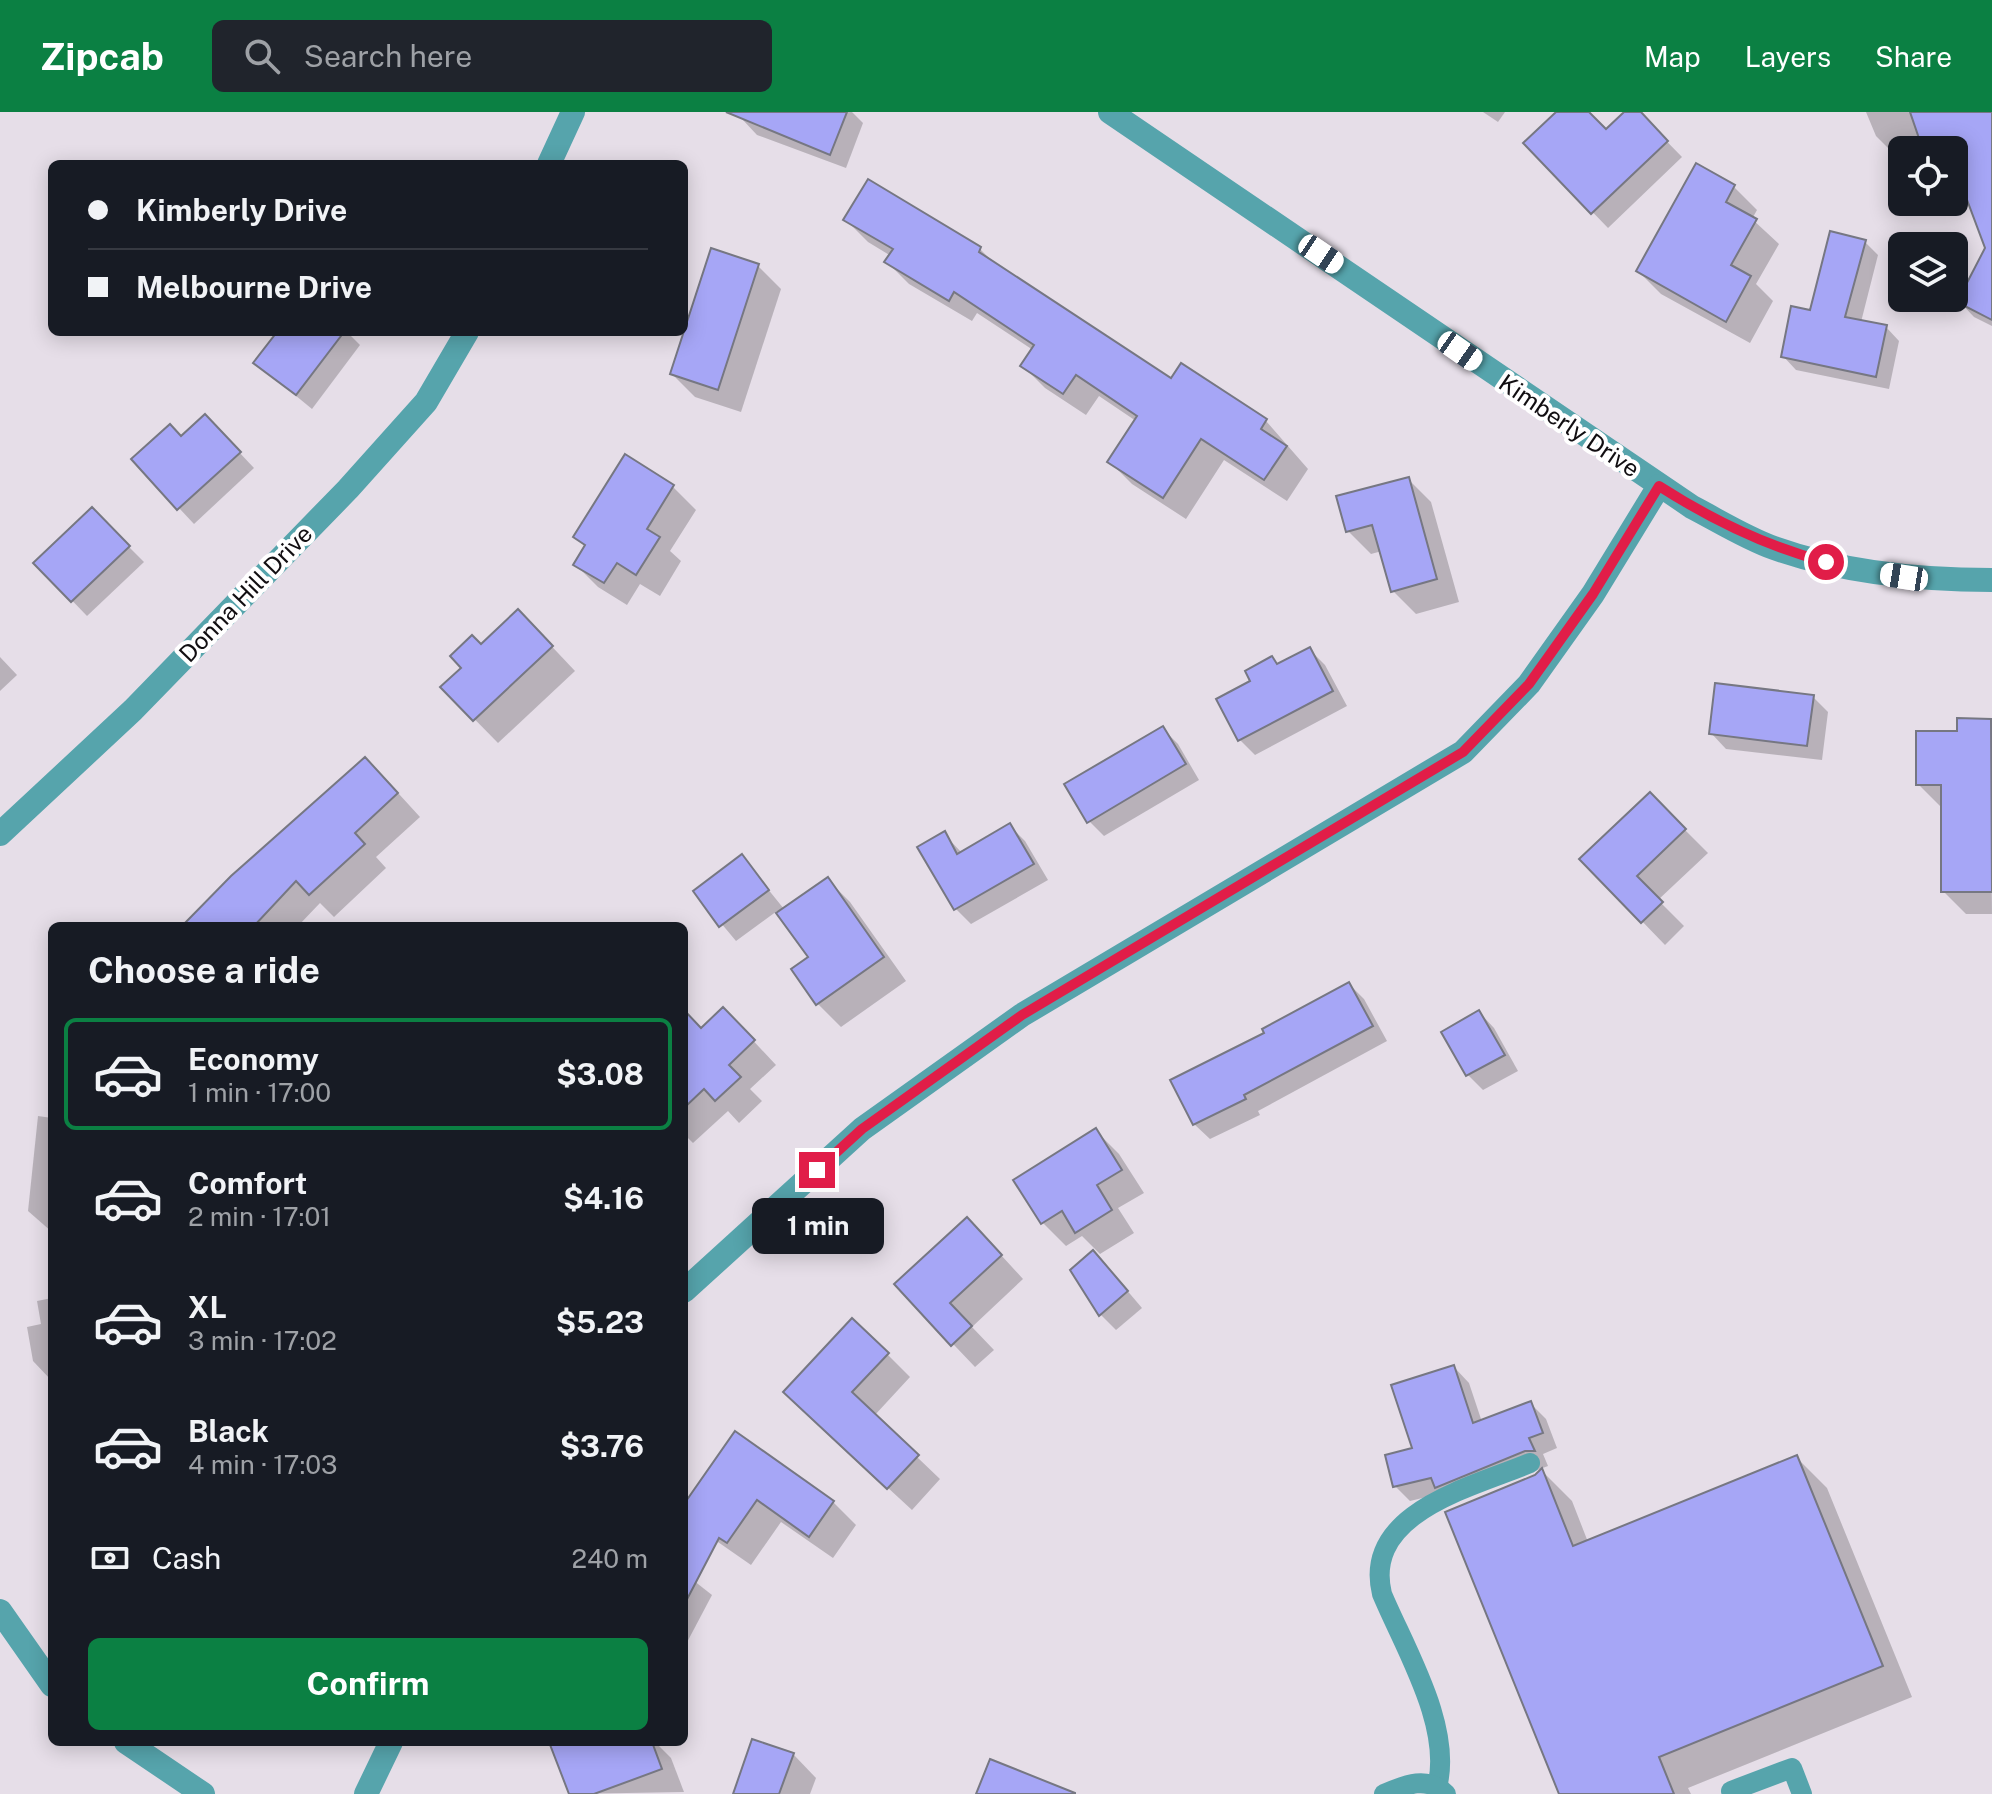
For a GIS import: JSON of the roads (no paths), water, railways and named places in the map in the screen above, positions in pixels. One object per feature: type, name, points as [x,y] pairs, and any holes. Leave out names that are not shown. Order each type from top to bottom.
[{"type":"street","points":[[551,160],[573,112]]},
{"type":"street","name":"Kimberly Drive","points":[[1110,112],[1692,507],[1773,548],[1852,569],[1930,580],[1992,580]]},
{"type":"street","name":"Donna Hill Drive","points":[[0,834],[133,710],[348,489],[426,402],[465,336]]},
{"type":"street","points":[[688,1287],[862,1129],[1022,1015],[1463,752],[1529,684],[1593,594],[1659,486]]},
{"type":"street","points":[[0,1611],[48,1679]]},
{"type":"street","points":[[132,1746],[203,1794]]},
{"type":"street","points":[[366,1794],[389,1746]]},
{"type":"lane","points":[[1384,1794],[1417,1783],[1442,1790],[1442,1759],[1438,1727],[1382,1594],[1378,1578],[1380,1562],[1395,1534],[1418,1511],[1530,1463]]},
{"type":"lane","points":[[1731,1791],[1792,1768],[1802,1794]]}]
